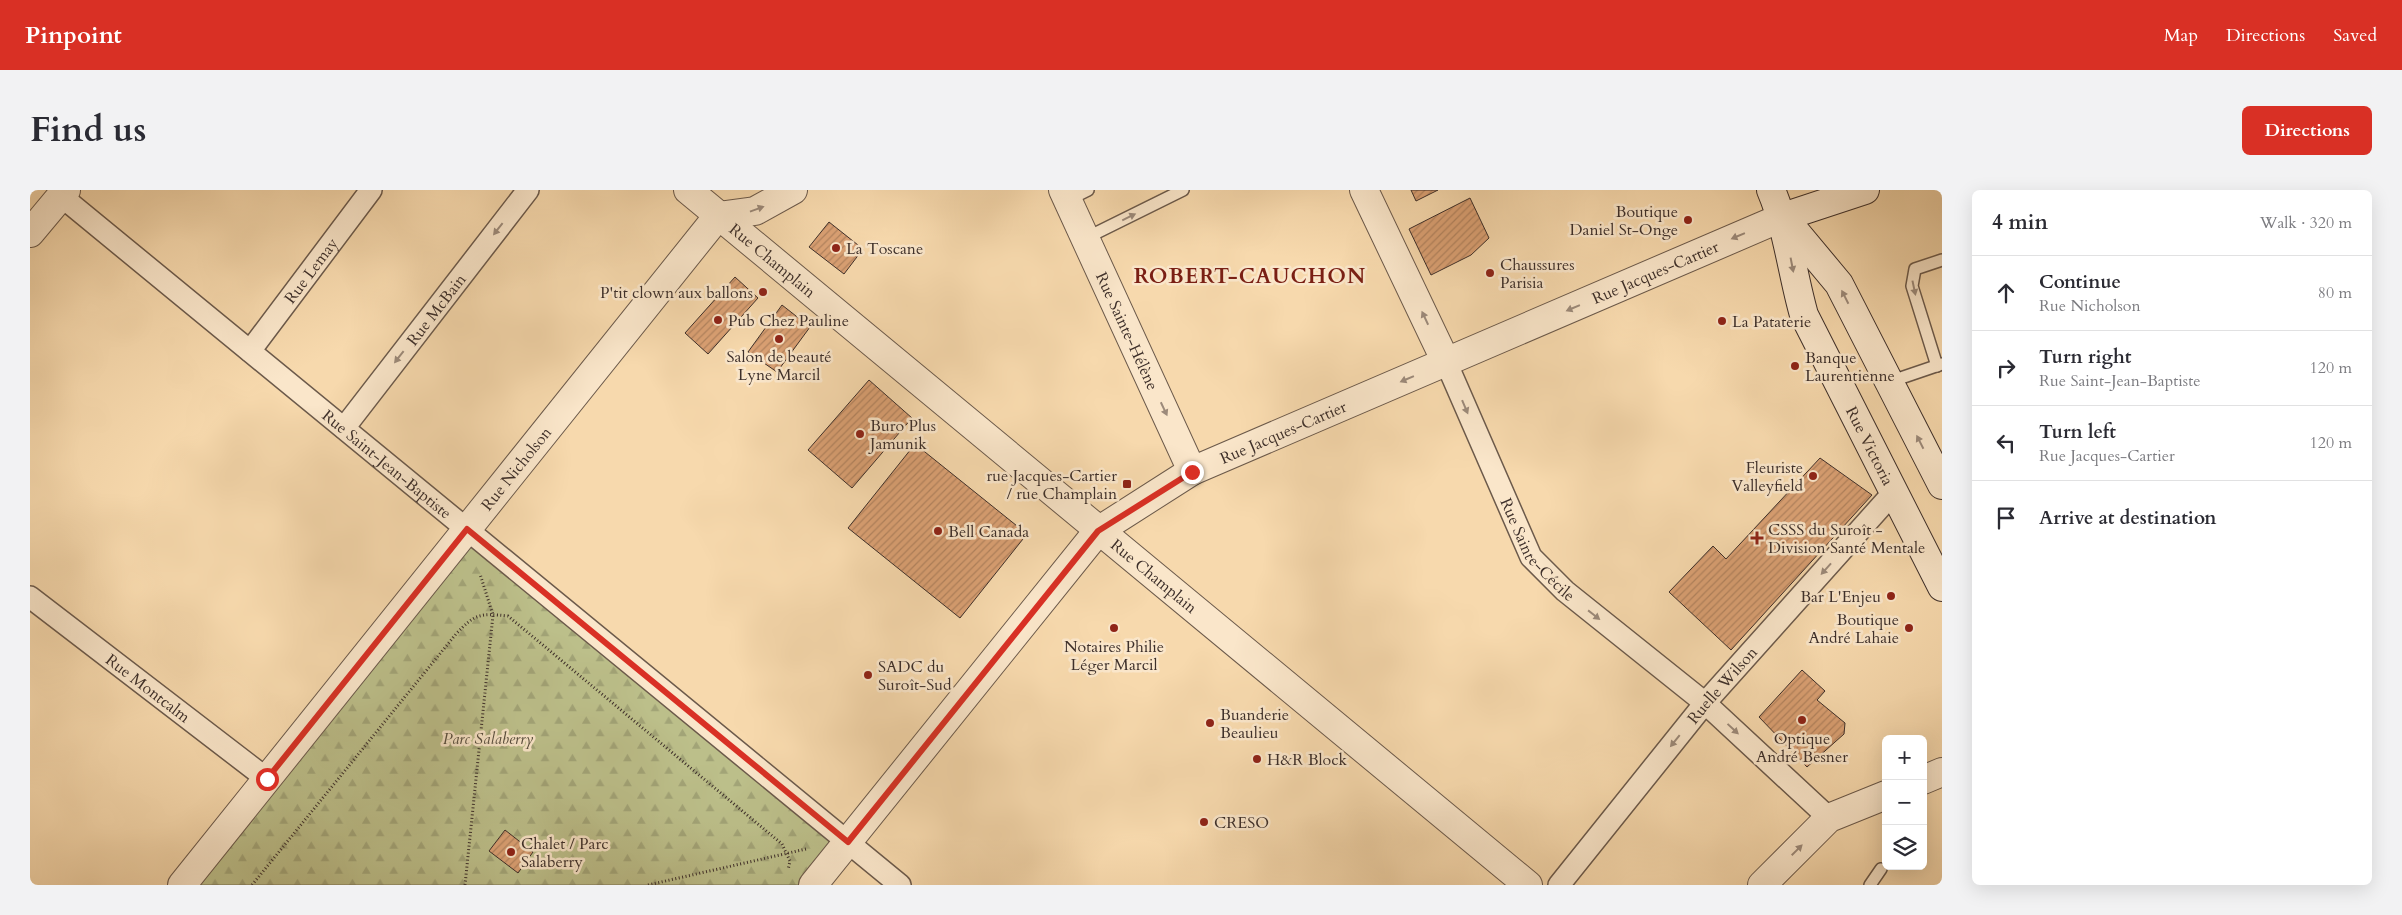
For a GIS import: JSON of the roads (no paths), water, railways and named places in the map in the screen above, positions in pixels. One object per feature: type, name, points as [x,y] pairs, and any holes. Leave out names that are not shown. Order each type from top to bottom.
[{"type":"street","name":"Rue Lemay","points":[[250,351],[370,190]]},
{"type":"street","name":"Rue McBain","points":[[344,428],[528,190]]},
{"type":"street","name":"Rue Champlain","points":[[688,190],[1528,885]]},
{"type":"street","points":[[707,190],[718,216],[755,211],[792,190]]},
{"type":"street","name":"Rue Sainte-Cécile","points":[[1364,190],[1446,362],[1531,557],[1565,591],[1705,703],[1829,818]]},
{"type":"street","name":"Rue Victoria","points":[[1771,190],[1783,217],[1797,289],[1804,314],[1942,587]]},
{"type":"street","name":"Rue Jacques-Cartier","points":[[813,885],[1098,531],[1192,472],[1783,217],[1865,190]]},
{"type":"street","name":"Rue Saint-Jean-Baptiste","points":[[64,193],[250,351],[900,885]]},
{"type":"street","points":[[30,233],[64,193]]},
{"type":"street","name":"Rue Sainte-Hélène","points":[[1073,193],[1086,238],[1192,472]]},
{"type":"street","name":"Rue Nicholson","points":[[182,885],[718,216]]},
{"type":"street","name":"Rue Victoria","points":[[1783,217],[1838,284],[1942,485]]},
{"type":"street","name":"Ruelle Wilson","points":[[1559,885],[1705,703],[1893,493]]},
{"type":"street","name":"Rue Montcalm","points":[[30,597],[267,779]]},
{"type":"street","points":[[1927,778],[1942,772]]},
{"type":"street","points":[[1762,885],[1829,818],[1882,797]]},
{"type":"lane","points":[[1086,238],[1183,190]]},
{"type":"lane","points":[[1889,382],[1939,365],[1912,286],[1912,279],[1915,269],[1942,260]]},
{"type":"lane","points":[[1870,885],[1882,869]]},
{"type":"place","name":"Boutique Daniel St-Onge","points":[[1688,220]]},
{"type":"place","name":"La Toscane","points":[[836,248]]},
{"type":"place","name":"Chaussures Parisia","points":[[1490,273]]},
{"type":"place","name":"P'tit clown aux ballons","points":[[763,292]]},
{"type":"place","name":"Pub Chez Pauline","points":[[718,320]]},
{"type":"place","name":"La Pataterie","points":[[1722,321]]},
{"type":"place","name":"Salon de beauté Lyne Marcil","points":[[779,339]]},
{"type":"place","name":"Banque Laurentienne","points":[[1795,366]]},
{"type":"place","name":"Buro Plus Jamunik","points":[[860,434]]},
{"type":"place","name":"Fleuriste Valleyfield","points":[[1813,476]]},
{"type":"place","name":"rue Jacques-Cartier / rue Champlain","points":[[1127,484]]},
{"type":"place","name":"Bell Canada","points":[[938,531]]},
{"type":"place","name":"CSSS du Suroît - Division Santé Mentale","points":[[1757,538]]},
{"type":"place","name":"Bar L'Enjeu","points":[[1891,596]]},
{"type":"place","name":"Notaires Philie Léger Marcil","points":[[1114,628]]},
{"type":"place","name":"Boutique André Lahaie","points":[[1909,628]]},
{"type":"place","name":"SADC du Suroît-Sud","points":[[868,675]]},
{"type":"place","name":"Optique André Besner","points":[[1802,720]]},
{"type":"place","name":"Buanderie Beaulieu","points":[[1210,723]]},
{"type":"place","name":"H&R Block","points":[[1257,759]]},
{"type":"place","name":"CRESO","points":[[1204,822]]},
{"type":"place","name":"Chalet / Parc Salaberry","points":[[511,852]]},
{"type":"district","name":"ROBERT-CAUCHON","points":[[1250,276]]},
{"type":"park label","name":"Parc Salaberry","points":[[488,738]]}]
